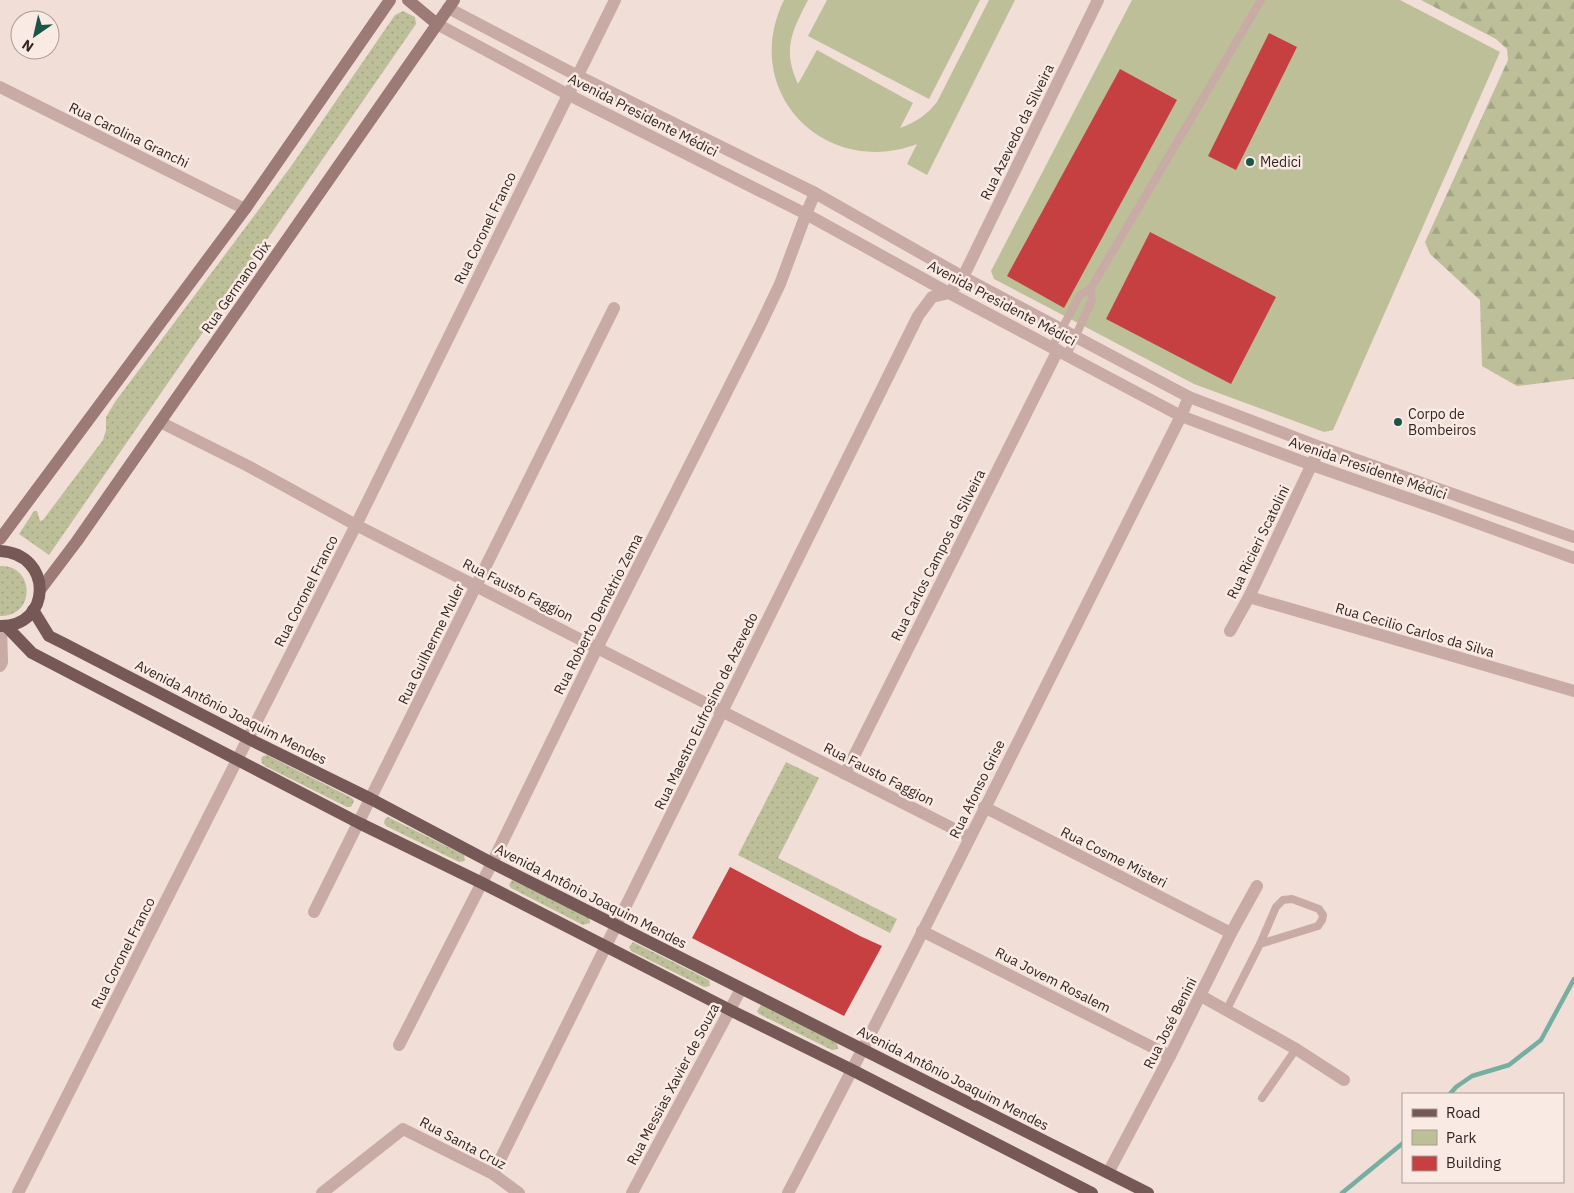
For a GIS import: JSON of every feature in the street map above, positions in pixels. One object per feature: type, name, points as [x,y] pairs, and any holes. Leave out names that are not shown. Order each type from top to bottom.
[{"type":"main road","points":[[0,539],[245,209],[390,0]]},
{"type":"main road","points":[[408,0],[437,24]]},
{"type":"main road","name":"Rua Germano Dix","points":[[40,590],[77,542],[451,4]]},
{"type":"main road","points":[[0,551],[13,553],[24,558],[33,567],[39,578],[40,590],[38,601],[26,618],[16,624],[2,626]]},
{"type":"main road","name":"Avenida Antônio Joaquim Mendes","points":[[33,610],[49,636],[249,739],[371,799],[492,863],[1148,1193]]},
{"type":"main road","points":[[2,626],[32,653],[359,823],[482,883],[1092,1193]]},
{"type":"street","name":"Rua Coronel Franco","points":[[18,1193],[249,739],[615,0]]},
{"type":"street","name":"Rua Azevedo da Silveira","points":[[963,277],[1098,0]]},
{"type":"street","name":"Avenida Presidente Médici","points":[[451,4],[576,76],[815,194],[963,277],[1189,397],[1574,537]]},
{"type":"street","name":"Avenida Presidente Médici","points":[[437,24],[567,94],[806,214],[949,293],[1181,416],[1312,465],[1574,558]]},
{"type":"street","name":"Rua Carolina Granchi","points":[[0,87],[245,209]]},
{"type":"street","points":[[693,158],[702,138]]},
{"type":"street","name":"Rua Roberto Demétrio Zema","points":[[399,1045],[760,326],[791,257],[815,194]]},
{"type":"street","name":"Rua Maestro Eufrosino de Azevedo","points":[[493,1174],[918,316],[932,297],[949,293],[963,277]]},
{"type":"street","name":"Rua Guilherme Muler","points":[[314,912],[614,308]]},
{"type":"street","name":"Rua Carlos Campos da Silveira","points":[[845,774],[1059,350]]},
{"type":"street","name":"Rua Afonso Grise","points":[[788,1193],[970,837],[1189,397]]},
{"type":"street","points":[[1242,438],[1249,420]]},
{"type":"street","name":"Rua Fausto Faggion","points":[[160,422],[597,648],[970,837]]},
{"type":"street","name":"Rua Ricieri Scatolini","points":[[1230,631],[1320,446]]},
{"type":"street","points":[[1439,509],[1445,490]]},
{"type":"street","name":"Rua Cecilio Carlos da Silva","points":[[1248,597],[1574,691]]},
{"type":"street","points":[[0,666],[2,662],[2,626]]},
{"type":"street","name":"Rua Cosme Misteri","points":[[984,807],[1231,933]]},
{"type":"street","name":"Rua José Benini","points":[[1108,1173],[1257,886]]},
{"type":"street","name":"Rua Jovem Rosalem","points":[[922,931],[1170,1056]]},
{"type":"street","name":"Rua Messias Xavier de Souza","points":[[632,1193],[741,989]]},
{"type":"street","points":[[1201,996],[1296,1049],[1344,1080]]},
{"type":"street","name":"Rua Santa Cruz","points":[[322,1193],[403,1129],[493,1174],[519,1193]]},
{"type":"lane","points":[[1059,350],[1061,330],[1080,294],[1091,288],[1261,0]]},
{"type":"lane","points":[[1059,350],[1076,337],[1092,300],[1091,288]]},
{"type":"lane","points":[[1227,1009],[1260,944],[1276,906],[1283,900],[1292,899],[1319,909],[1323,915],[1318,926],[1260,944]]},
{"type":"lane","points":[[1262,1098],[1296,1049]]},
{"type":"green space","points":[[784,0],[808,0],[797,21],[791,41],[791,61],[798,84],[817,50],[913,103],[900,128],[921,118],[937,102],[989,0],[1015,0],[927,175],[907,164],[917,144],[883,152],[851,149],[823,138],[799,120],[782,95],[773,66],[773,34]]},
{"type":"green space","points":[[827,0],[980,0],[929,99],[808,36]]},
{"type":"green space","name":"Medici","points":[[1132,0],[1400,0],[1500,52],[1333,430],[1324,432],[1194,384],[994,279],[991,271]]},
{"type":"green space","points":[[1421,0],[1574,0],[1574,379],[1517,386],[1482,366],[1480,300],[1430,254],[1425,242],[1508,60],[1507,49],[1496,39]]},
{"type":"green space","points":[[403,11],[415,17],[416,24],[49,555],[19,534],[34,511],[37,511],[40,521],[43,520],[103,440],[106,430],[106,417],[115,402],[292,165],[395,15]]},
{"type":"green space","points":[[0,566],[11,568],[20,573],[25,581],[27,590],[25,600],[20,608],[12,614],[0,616]]},
{"type":"green space","points":[[267,755],[352,798],[354,801],[351,807],[347,807],[265,766],[261,759]]},
{"type":"green space","points":[[786,762],[819,778],[778,858],[897,919],[890,933],[738,855]]},
{"type":"green space","points":[[388,817],[464,855],[465,861],[459,862],[386,826],[384,823]]},
{"type":"green space","points":[[512,880],[589,917],[590,923],[583,925],[511,888],[509,885]]},
{"type":"green space","points":[[633,942],[709,980],[710,986],[704,987],[631,951],[629,947]]},
{"type":"green space","points":[[761,1005],[837,1043],[838,1049],[832,1050],[759,1014],[757,1011]]},
{"type":"building","points":[[1269,33],[1297,47],[1236,170],[1208,156]]},
{"type":"building","points":[[1120,69],[1177,100],[1064,308],[1007,276]]},
{"type":"building","points":[[1150,232],[1276,297],[1231,384],[1106,319]]},
{"type":"building","points":[[730,867],[882,946],[844,1016],[692,938]]},
{"type":"waterway","points":[[1451,1093],[1472,1076],[1509,1065],[1541,1040],[1574,979]]},
{"type":"waterway","points":[[1342,1193],[1402,1144]]},
{"type":"place","name":"Medici","points":[[1250,162]]},
{"type":"place","name":"Corpo de Bombeiros","points":[[1398,422]]}]
